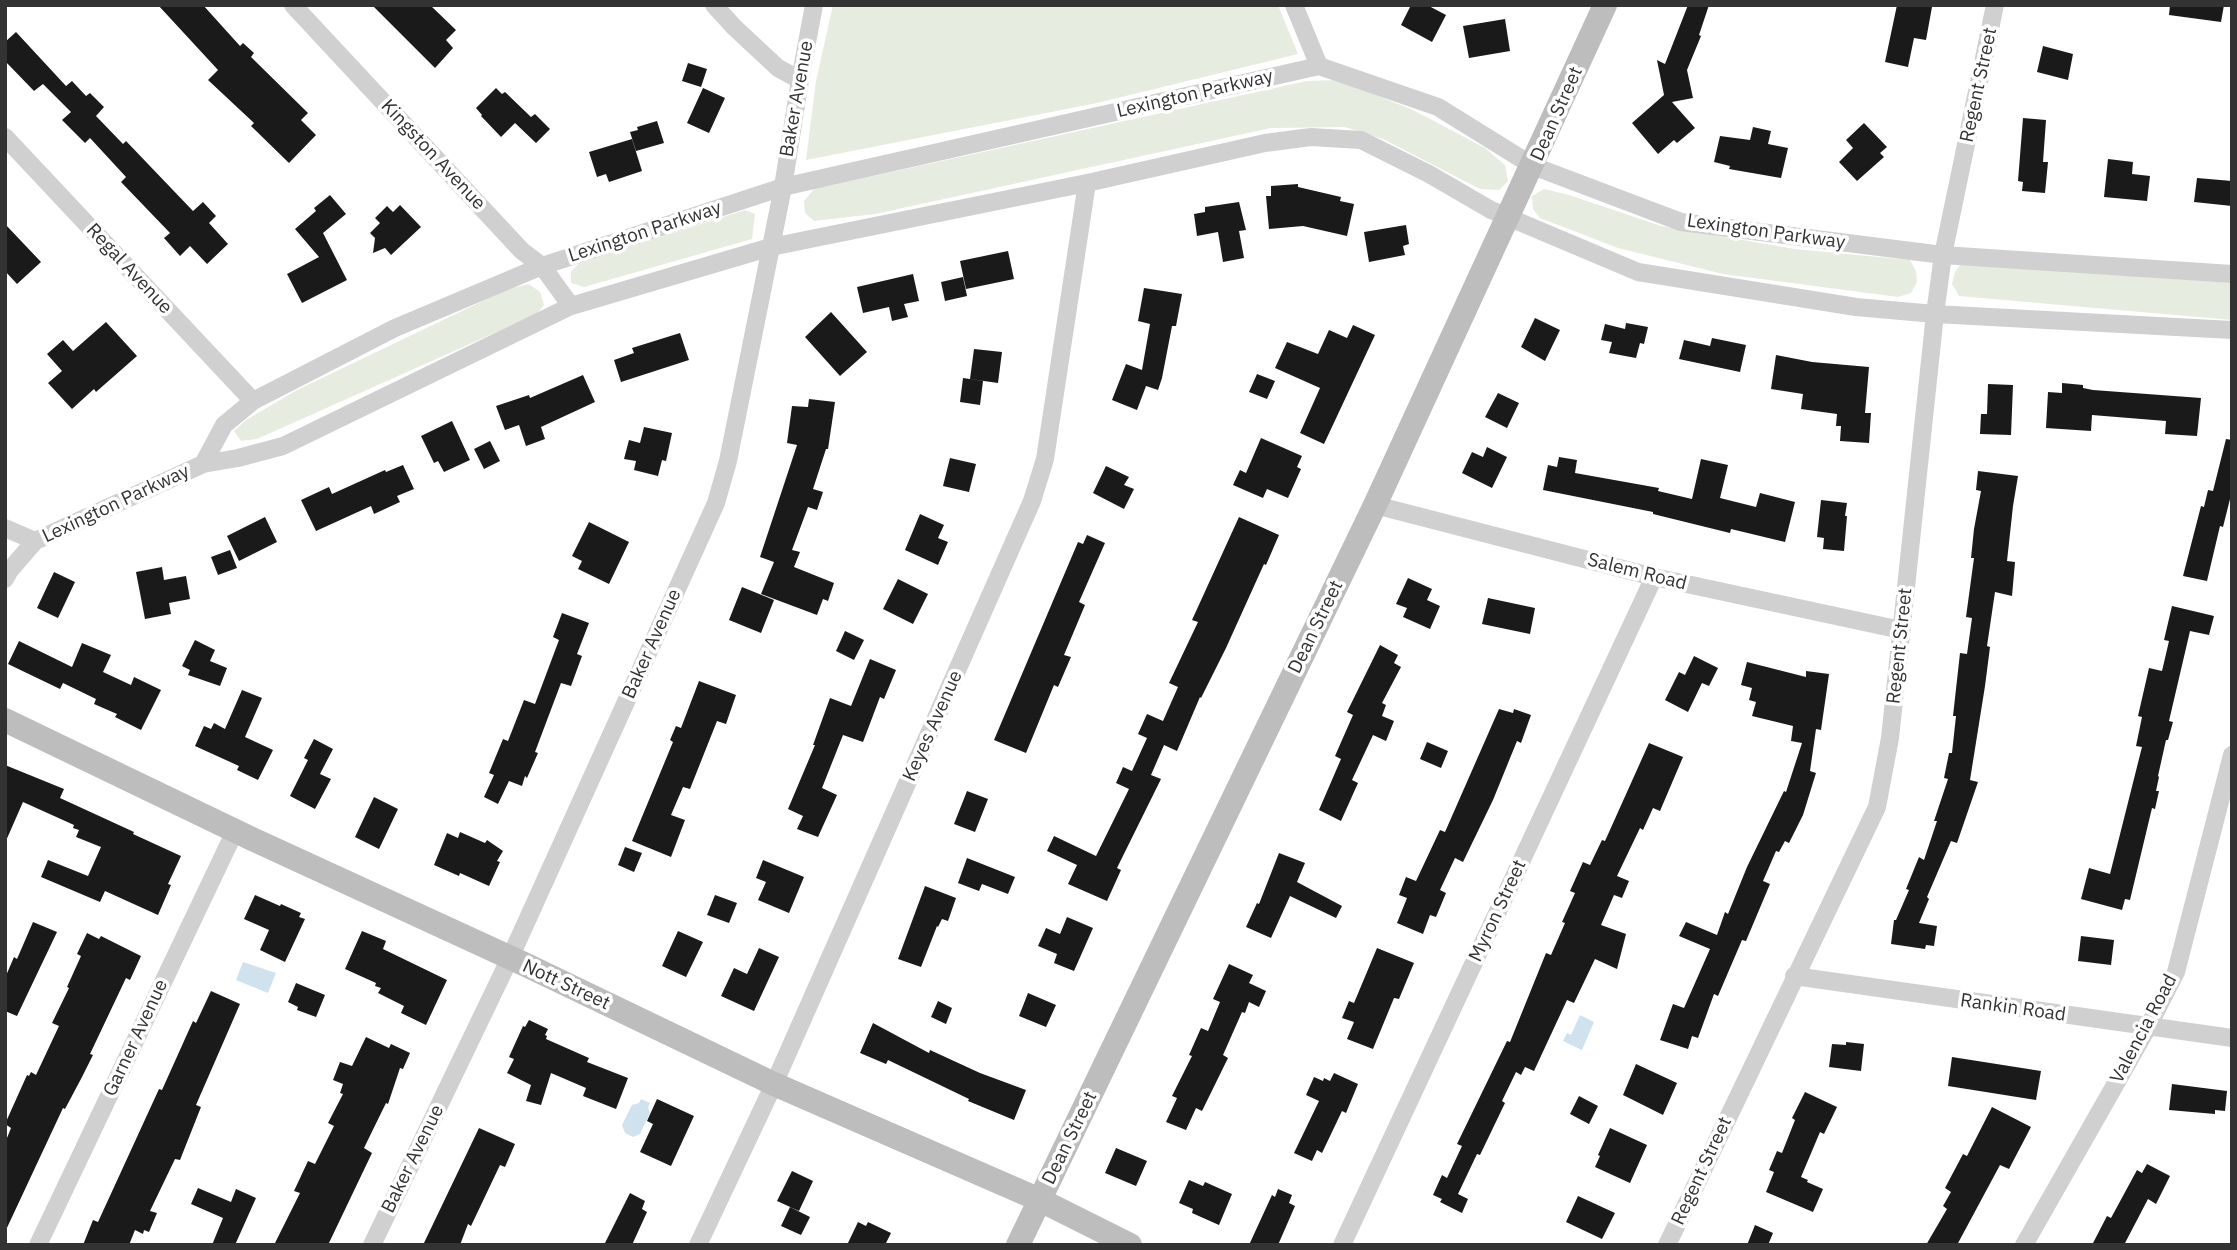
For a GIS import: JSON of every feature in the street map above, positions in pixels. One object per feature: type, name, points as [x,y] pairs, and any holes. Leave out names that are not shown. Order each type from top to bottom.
[{"type":"street","name":"Kingston Avenue","points":[[293,5],[522,251],[542,266],[571,306]]},
{"type":"street","points":[[714,5],[778,68],[800,80]]},
{"type":"street","name":"Baker Avenue","points":[[372,1245],[510,958],[716,503],[728,461],[783,187],[814,5]]},
{"type":"street","points":[[1294,5],[1319,66]]},
{"type":"street","name":"Dean Street","points":[[1018,1245],[1376,505],[1605,5]]},
{"type":"street","name":"Regent Street","points":[[1667,1245],[1877,807],[1890,738],[1934,314],[1943,255],[1995,5]]},
{"type":"street","name":"Lexington Parkway","points":[[203,464],[224,425],[253,401],[395,328],[542,266],[783,187],[1319,66],[1438,107],[1533,166],[1681,222],[1943,255],[2232,274]]},
{"type":"street","name":"Lexington Parkway","points":[[5,579],[35,541],[203,464],[283,446],[571,306],[771,247],[1087,183],[1265,143],[1311,137],[1361,140],[1508,219],[1638,272],[1856,307],[1934,314],[2232,330]]},
{"type":"street","name":"Regal Avenue","points":[[5,138],[253,401]]},
{"type":"street","name":"Keyes Avenue","points":[[698,1245],[774,1084],[1032,502],[1045,459],[1087,183]]},
{"type":"street","name":"Salem Road","points":[[1376,505],[1654,578],[1901,631]]},
{"type":"street","points":[[5,528],[35,541]]},
{"type":"street","name":"Myron Street","points":[[1342,1245],[1654,578]]},
{"type":"street","name":"Nott Street","points":[[5,720],[774,1084],[1040,1200],[1130,1245]]},
{"type":"street","name":"Valencia Road","points":[[2024,1245],[2148,1027],[2176,972],[2232,755]]},
{"type":"street","name":"Garner Avenue","points":[[38,1245],[235,831]]},
{"type":"street","name":"Rankin Road","points":[[1794,976],[2232,1038]]},
{"type":"shaded area","points":[[833,5],[1278,5],[1298,54],[1097,103],[806,160],[816,81]]},
{"type":"shaded area","points":[[1339,80],[1413,110],[1485,148],[1505,165],[1508,181],[1499,190],[1480,189],[1383,139],[1345,127],[1271,128],[875,214],[814,221],[805,213],[804,201],[814,189],[1307,81]]},
{"type":"shaded area","points":[[1544,189],[1661,226],[1795,249],[1910,260],[1916,271],[1917,282],[1911,293],[1898,297],[1723,274],[1618,248],[1540,218],[1533,209],[1532,196]]},
{"type":"shaded area","points":[[745,210],[755,214],[752,239],[584,287],[571,283],[571,272],[579,263]]},
{"type":"shaded area","points":[[1961,264],[2232,283],[2232,320],[1959,296],[1952,284],[1955,272]]},
{"type":"shaded area","points":[[529,284],[540,292],[544,305],[537,314],[257,439],[241,441],[234,431],[246,420],[297,390],[508,289]]},
{"type":"water","points":[[243,962],[276,973],[268,993],[236,980]]},
{"type":"water","points":[[1580,1015],[1594,1022],[1582,1050],[1563,1041],[1567,1033],[1571,1035]]},
{"type":"water","points":[[641,1099],[650,1103],[650,1113],[640,1134],[633,1137],[625,1133],[622,1125],[632,1105],[639,1103]]},
{"type":"building","points":[[158,5],[203,5],[240,46],[243,43],[254,53],[251,57],[308,113],[301,120],[316,135],[289,163],[251,126],[254,123],[208,80],[218,70]]},
{"type":"building","points":[[372,5],[430,5],[456,30],[446,40],[453,48],[435,68]]},
{"type":"building","points":[[1411,5],[1427,5],[1446,15],[1432,42],[1401,25]]},
{"type":"building","points":[[1688,5],[1709,5],[1699,35],[1701,36],[1687,70],[1693,98],[1672,102],[1695,128],[1677,143],[1674,140],[1658,154],[1632,123],[1664,95],[1657,60],[1665,64]]},
{"type":"building","points":[[1897,5],[1932,7],[1926,40],[1914,38],[1908,67],[1885,62]]},
{"type":"building","points":[[2170,5],[2224,5],[2221,22],[2169,15]]},
{"type":"building","points":[[1505,19],[1510,51],[1469,58],[1463,26]]},
{"type":"building","points":[[16,32],[66,86],[72,81],[86,96],[90,93],[104,107],[96,116],[123,144],[126,141],[193,211],[203,202],[216,216],[209,223],[228,244],[207,264],[190,246],[180,256],[164,238],[170,233],[121,182],[126,177],[90,138],[85,143],[62,120],[71,112],[43,84],[34,91],[5,61],[5,42]]},
{"type":"building","points":[[2043,46],[2073,54],[2068,80],[2037,72]]},
{"type":"building","points":[[688,63],[707,69],[701,87],[682,81]]},
{"type":"building","points":[[496,88],[502,94],[505,92],[531,117],[535,114],[550,129],[536,143],[515,123],[501,137],[481,116],[476,108]]},
{"type":"building","points":[[703,88],[725,98],[709,133],[687,123]]},
{"type":"building","points":[[2023,118],[2046,120],[2043,162],[2048,162],[2045,193],[2022,191],[2023,182],[2018,181]]},
{"type":"building","points":[[657,121],[664,143],[636,151],[630,132]]},
{"type":"building","points":[[1864,123],[1887,147],[1880,153],[1884,157],[1857,181],[1839,162],[1853,148],[1846,140]]},
{"type":"building","points":[[1753,127],[1771,131],[1768,144],[1788,148],[1781,178],[1729,169],[1730,166],[1714,162],[1720,136],[1750,140]]},
{"type":"building","points":[[632,139],[642,171],[609,182],[606,174],[597,177],[589,152]]},
{"type":"building","points":[[2108,159],[2133,162],[2132,174],[2150,176],[2147,201],[2104,197]]},
{"type":"building","points":[[2197,178],[2232,181],[2232,206],[2194,202]]},
{"type":"building","points":[[1298,184],[1298,187],[1341,197],[1340,201],[1354,204],[1347,236],[1303,226],[1269,229],[1266,196],[1271,196],[1271,186]]},
{"type":"building","points":[[330,195],[346,214],[323,233],[347,280],[302,303],[287,274],[319,257],[295,229]]},
{"type":"building","points":[[1239,202],[1246,230],[1239,231],[1244,258],[1223,262],[1218,232],[1197,236],[1194,214],[1205,212],[1205,207]]},
{"type":"building","points":[[400,205],[421,227],[391,255],[385,248],[373,253],[375,238],[370,233],[380,223],[375,218],[387,206],[393,212]]},
{"type":"building","points":[[5,224],[41,262],[17,284],[5,271]]},
{"type":"building","points":[[1406,225],[1409,244],[1403,246],[1405,255],[1369,262],[1364,232]]},
{"type":"building","points":[[1008,251],[1014,279],[966,289],[960,261]]},
{"type":"building","points":[[913,274],[919,301],[904,304],[908,317],[892,321],[889,307],[863,313],[857,287]]},
{"type":"building","points":[[963,277],[967,296],[945,301],[941,282]]},
{"type":"building","points":[[1144,288],[1182,294],[1158,390],[1146,386],[1137,410],[1112,400],[1126,364],[1142,370],[1150,324],[1138,321]]},
{"type":"building","points":[[831,312],[867,352],[840,376],[805,337]]},
{"type":"building","points":[[1535,318],[1560,330],[1545,361],[1521,347]]},
{"type":"building","points":[[106,322],[137,356],[72,409],[48,383],[62,371],[47,354],[63,340],[73,351]]},
{"type":"building","points":[[1626,323],[1648,327],[1644,344],[1640,343],[1636,358],[1609,353],[1612,342],[1601,340],[1605,324],[1625,329]]},
{"type":"building","points":[[1353,325],[1375,335],[1324,444],[1300,433],[1320,388],[1275,368],[1287,342],[1318,354],[1329,330],[1347,338]]},
{"type":"building","points":[[680,333],[689,360],[621,382],[614,360],[634,353],[632,348]]},
{"type":"building","points":[[1712,338],[1746,345],[1740,372],[1679,359],[1684,340],[1710,346]]},
{"type":"building","points":[[974,349],[1002,352],[998,383],[970,379]]},
{"type":"building","points":[[1776,355],[1812,362],[1869,367],[1865,413],[1871,413],[1869,443],[1840,441],[1841,426],[1836,426],[1837,414],[1801,409],[1803,394],[1771,389]]},
{"type":"building","points":[[1257,374],[1275,381],[1267,399],[1249,392]]},
{"type":"building","points":[[583,375],[595,402],[541,427],[545,439],[526,446],[519,425],[505,430],[496,406],[529,395],[530,398]]},
{"type":"building","points":[[963,378],[983,381],[980,405],[960,402]]},
{"type":"building","points":[[2062,383],[2083,385],[2083,388],[2093,390],[2201,398],[2197,436],[2165,434],[2166,421],[2092,415],[2091,431],[2046,428],[2048,392],[2062,393]]},
{"type":"building","points":[[1988,384],[2013,385],[2011,435],[1980,434],[1981,414],[1987,414]]},
{"type":"building","points":[[1498,393],[1519,403],[1507,428],[1485,417]]},
{"type":"building","points":[[809,399],[835,402],[828,449],[813,489],[823,492],[817,510],[808,507],[792,550],[800,552],[794,567],[834,583],[828,601],[823,599],[817,615],[761,594],[774,562],[760,557],[797,445],[787,443],[792,406],[808,407]]},
{"type":"building","points":[[452,421],[470,460],[444,472],[438,461],[434,463],[421,436]]},
{"type":"building","points":[[644,427],[672,433],[666,461],[662,460],[658,476],[634,470],[636,461],[624,459],[629,440],[640,443]]},
{"type":"building","points":[[1261,438],[1302,456],[1297,467],[1301,469],[1288,498],[1267,489],[1263,498],[1233,485],[1240,470],[1246,473]]},
{"type":"building","points":[[2226,439],[2232,440],[2232,491],[2223,527],[2220,526],[2207,581],[2183,576],[2201,506],[2204,507],[2208,490],[2213,491]]},
{"type":"building","points":[[490,441],[500,461],[484,469],[474,449]]},
{"type":"building","points":[[1487,447],[1507,457],[1492,488],[1462,473],[1472,452],[1483,457]]},
{"type":"building","points":[[1559,457],[1577,460],[1575,473],[1659,488],[1658,491],[1692,499],[1701,459],[1728,465],[1720,498],[1756,507],[1760,493],[1795,502],[1785,542],[1731,529],[1730,533],[1653,512],[1543,490],[1548,465],[1557,467]]},
{"type":"building","points":[[950,458],[976,464],[969,492],[943,486]]},
{"type":"building","points":[[403,465],[414,489],[397,496],[400,502],[374,514],[371,506],[316,531],[301,500],[329,487],[332,494],[385,470],[386,472]]},
{"type":"building","points":[[1106,466],[1129,477],[1124,485],[1134,489],[1124,509],[1093,493]]},
{"type":"building","points":[[1978,471],[2018,476],[2007,561],[2015,562],[2012,596],[1995,592],[1987,646],[1990,647],[1985,686],[1970,780],[1978,782],[1957,843],[1951,841],[1919,923],[1937,926],[1934,946],[1926,945],[1925,949],[1891,944],[1894,920],[1909,890],[1906,889],[1919,857],[1924,860],[1948,779],[1944,778],[1949,753],[1952,753],[1960,653],[1967,654],[1972,618],[1966,617],[1974,558],[1971,558],[1974,529],[1981,491],[1976,490]]},
{"type":"building","points":[[1821,500],[1847,503],[1844,551],[1823,549],[1824,538],[1817,537]]},
{"type":"building","points":[[920,514],[944,525],[938,538],[948,542],[938,565],[905,550]]},
{"type":"building","points":[[265,517],[277,542],[239,561],[227,536]]},
{"type":"building","points":[[1239,517],[1279,535],[1200,697],[1177,751],[1164,745],[1151,775],[1161,779],[1117,868],[1121,870],[1107,901],[1068,884],[1077,865],[1047,851],[1054,836],[1096,856],[1129,789],[1116,783],[1123,767],[1132,771],[1147,738],[1138,734],[1147,714],[1163,721],[1178,687],[1169,683],[1198,622],[1192,620]]},
{"type":"building","points":[[589,522],[629,542],[609,584],[578,569],[582,561],[572,556]]},
{"type":"building","points":[[1087,535],[1105,543],[1079,602],[1085,605],[1064,655],[1071,657],[1058,687],[1054,685],[1026,753],[994,740],[1078,542],[1083,544]]},
{"type":"building","points":[[230,550],[237,568],[218,575],[211,557]]},
{"type":"building","points":[[162,567],[164,580],[186,576],[190,599],[169,603],[171,614],[145,619],[136,572]]},
{"type":"building","points":[[54,572],[75,582],[58,618],[37,608]]},
{"type":"building","points":[[1408,578],[1432,589],[1427,600],[1440,606],[1430,629],[1403,617],[1407,608],[1396,604]]},
{"type":"building","points":[[898,579],[928,594],[913,624],[883,609]]},
{"type":"building","points":[[742,587],[774,600],[761,633],[729,620]]},
{"type":"building","points":[[1488,598],[1535,608],[1530,634],[1482,624]]},
{"type":"building","points":[[2172,606],[2214,616],[2209,635],[2190,631],[2169,721],[2173,722],[2158,776],[2156,791],[2159,791],[2155,809],[2152,808],[2130,900],[2125,899],[2122,910],[2081,899],[2089,868],[2110,874],[2142,747],[2136,746],[2142,717],[2138,716],[2149,668],[2162,671],[2169,641],[2164,640]]},
{"type":"building","points":[[562,613],[589,623],[577,654],[582,656],[571,686],[561,683],[527,778],[525,776],[522,786],[509,781],[498,804],[484,797],[494,775],[489,773],[503,739],[508,741],[524,700],[535,704],[559,640],[553,637]]},
{"type":"building","points":[[845,631],[864,640],[854,660],[836,651]]},
{"type":"building","points":[[195,640],[215,650],[210,661],[227,668],[220,686],[188,675],[190,670],[182,666]]},
{"type":"building","points":[[19,641],[72,667],[82,643],[111,655],[103,672],[131,685],[134,677],[161,690],[141,730],[115,717],[117,714],[94,704],[96,699],[63,683],[60,689],[8,664]]},
{"type":"building","points":[[1380,645],[1398,655],[1394,663],[1401,667],[1382,703],[1386,705],[1382,716],[1394,721],[1386,741],[1373,735],[1352,780],[1358,783],[1341,821],[1319,810],[1341,759],[1335,756],[1353,715],[1347,712]]},
{"type":"building","points":[[1694,656],[1718,668],[1709,686],[1702,683],[1688,712],[1665,700],[1679,672],[1685,675]]},
{"type":"building","points":[[870,659],[896,670],[884,699],[880,697],[863,742],[843,735],[822,788],[837,795],[818,837],[797,829],[803,816],[788,809],[815,745],[830,698],[851,706]]},
{"type":"building","points":[[1747,662],[1806,677],[1806,671],[1829,674],[1821,730],[1816,729],[1810,771],[1816,773],[1803,815],[1789,843],[1785,841],[1779,852],[1776,851],[1763,881],[1770,884],[1746,941],[1742,940],[1718,996],[1714,994],[1698,1038],[1692,1036],[1688,1049],[1660,1040],[1673,1004],[1684,1008],[1710,949],[1679,936],[1686,922],[1717,935],[1725,912],[1728,914],[1747,867],[1784,791],[1786,792],[1802,743],[1791,741],[1793,726],[1752,716],[1756,702],[1749,700],[1752,688],[1741,685]]},
{"type":"building","points":[[699,681],[736,695],[726,724],[717,721],[690,789],[683,787],[671,815],[685,820],[671,857],[632,841],[673,742],[670,740],[676,726],[681,728]]},
{"type":"building","points":[[242,690],[262,698],[245,737],[273,750],[258,780],[237,770],[239,766],[195,746],[204,726],[211,729],[214,723],[225,729]]},
{"type":"building","points":[[1499,709],[1513,713],[1514,709],[1531,715],[1521,743],[1517,741],[1493,800],[1463,862],[1455,858],[1440,890],[1446,893],[1436,917],[1430,915],[1423,934],[1397,923],[1407,898],[1399,895],[1406,877],[1416,881],[1440,830],[1445,832]]},
{"type":"building","points":[[314,739],[333,749],[320,774],[331,779],[315,809],[290,796],[308,760],[304,758]]},
{"type":"building","points":[[1427,742],[1448,751],[1441,768],[1420,759]]},
{"type":"building","points":[[1649,743],[1683,757],[1660,811],[1653,808],[1643,830],[1640,828],[1617,876],[1629,881],[1622,898],[1614,895],[1601,925],[1626,934],[1617,969],[1595,959],[1574,1003],[1567,1000],[1534,1071],[1525,1067],[1521,1075],[1516,1072],[1502,1101],[1505,1103],[1458,1194],[1468,1199],[1462,1213],[1440,1202],[1442,1199],[1433,1195],[1442,1175],[1447,1178],[1462,1146],[1457,1144],[1507,1041],[1510,1042],[1546,953],[1551,955],[1575,893],[1570,891],[1583,862],[1590,865],[1602,840],[1605,841]]},
{"type":"building","points":[[5,765],[64,789],[60,798],[181,856],[158,915],[105,891],[100,902],[41,877],[48,860],[88,876],[101,847],[76,837],[79,830],[73,828],[74,825],[23,802],[5,843]]},
{"type":"building","points":[[967,791],[988,799],[975,832],[954,824]]},
{"type":"building","points":[[374,797],[398,809],[379,849],[355,837]]},
{"type":"building","points":[[460,832],[485,843],[487,840],[503,851],[489,886],[434,865],[447,833],[458,838]]},
{"type":"building","points":[[625,847],[642,853],[634,872],[618,865]]},
{"type":"building","points":[[1279,853],[1305,863],[1297,882],[1342,906],[1336,918],[1290,896],[1271,938],[1246,927],[1257,903],[1259,904]]},
{"type":"building","points":[[967,858],[1015,877],[1008,894],[982,884],[979,891],[958,883]]},
{"type":"building","points":[[763,860],[804,877],[789,913],[758,900],[766,882],[756,878]]},
{"type":"building","points":[[925,886],[956,898],[948,921],[942,919],[937,926],[921,967],[898,959]]},
{"type":"building","points":[[255,895],[301,913],[299,917],[305,919],[285,962],[260,950],[269,930],[244,919]]},
{"type":"building","points":[[715,895],[737,903],[729,923],[707,915]]},
{"type":"building","points":[[1067,917],[1093,928],[1074,971],[1054,963],[1057,954],[1038,946],[1046,928],[1060,934]]},
{"type":"building","points":[[33,922],[57,932],[17,1016],[5,1011],[5,978],[14,957],[17,959]]},
{"type":"building","points":[[362,931],[386,941],[383,949],[447,980],[426,1025],[401,1013],[404,1006],[378,993],[381,988],[375,986],[376,983],[345,969]]},
{"type":"building","points":[[678,931],[703,942],[686,977],[662,966]]},
{"type":"building","points":[[87,933],[99,939],[101,936],[141,956],[130,980],[126,978],[90,1054],[93,1055],[65,1109],[63,1108],[5,1232],[5,1143],[11,1128],[5,1124],[27,1075],[31,1072],[36,1075],[59,1026],[52,1023],[69,988],[67,987],[81,956],[77,954]]},
{"type":"building","points":[[2081,936],[2114,940],[2111,965],[2078,961]]},
{"type":"building","points":[[759,948],[779,957],[754,1011],[721,996],[734,968],[747,974]]},
{"type":"building","points":[[1377,948],[1414,963],[1399,999],[1394,998],[1373,1049],[1347,1039],[1354,1022],[1342,1018],[1349,1001],[1354,1003]]},
{"type":"building","points":[[1229,964],[1253,975],[1249,983],[1266,991],[1259,1007],[1249,1002],[1245,1013],[1242,1012],[1223,1055],[1228,1058],[1202,1111],[1196,1108],[1186,1130],[1166,1122],[1177,1098],[1172,1096],[1192,1056],[1189,1055],[1201,1028],[1208,1031],[1220,1002],[1213,999]]},
{"type":"building","points":[[296,983],[325,995],[316,1017],[297,1010],[298,1007],[288,1002]]},
{"type":"building","points":[[211,991],[240,1004],[196,1105],[201,1107],[180,1160],[175,1159],[150,1211],[157,1213],[149,1232],[144,1230],[143,1234],[135,1230],[129,1245],[83,1245],[93,1220],[98,1222],[159,1089],[162,1090],[193,1021],[196,1023]]},
{"type":"building","points":[[1028,993],[1056,1005],[1046,1027],[1019,1016]]},
{"type":"building","points":[[938,1001],[952,1008],[946,1024],[931,1017]]},
{"type":"building","points":[[529,1020],[548,1029],[546,1039],[589,1058],[587,1062],[628,1078],[616,1109],[583,1096],[586,1088],[551,1073],[541,1105],[526,1101],[531,1085],[507,1073],[514,1059],[509,1057],[523,1026],[525,1027]]},
{"type":"building","points":[[873,1023],[929,1053],[930,1050],[1026,1090],[1014,1120],[968,1101],[969,1099],[888,1060],[886,1064],[860,1053]]},
{"type":"building","points":[[366,1037],[389,1048],[391,1044],[410,1053],[403,1069],[400,1068],[388,1104],[386,1103],[364,1148],[372,1153],[328,1245],[274,1245],[300,1193],[294,1191],[308,1161],[315,1164],[334,1126],[328,1123],[343,1094],[340,1093],[343,1084],[333,1080],[340,1062],[352,1066]]},
{"type":"building","points":[[1846,1042],[1864,1044],[1861,1071],[1829,1067],[1832,1044],[1846,1045]]},
{"type":"building","points":[[1952,1057],[2041,1071],[2036,1100],[1948,1086]]},
{"type":"building","points":[[1636,1064],[1677,1083],[1663,1115],[1623,1095]]},
{"type":"building","points":[[1334,1073],[1358,1084],[1346,1113],[1342,1111],[1322,1153],[1317,1150],[1312,1161],[1294,1153],[1319,1101],[1306,1095],[1314,1077],[1330,1081]]},
{"type":"building","points":[[2172,1084],[2227,1091],[2225,1111],[2215,1110],[2215,1114],[2169,1110]]},
{"type":"building","points":[[1805,1092],[1837,1107],[1824,1134],[1820,1132],[1801,1177],[1823,1189],[1813,1212],[1766,1192],[1774,1172],[1769,1170],[1777,1151],[1782,1153],[1795,1120],[1792,1118]]},
{"type":"building","points":[[1579,1096],[1598,1106],[1589,1124],[1570,1114]]},
{"type":"building","points":[[657,1099],[694,1116],[671,1166],[640,1152],[653,1124],[647,1121]]},
{"type":"building","points":[[1992,1107],[2031,1127],[2009,1169],[2000,1165],[1957,1245],[1926,1245],[1947,1209],[1943,1206],[1951,1192],[1945,1188],[1963,1154],[1967,1156]]},
{"type":"building","points":[[479,1128],[515,1144],[505,1167],[500,1165],[471,1226],[468,1224],[460,1245],[423,1245]]},
{"type":"building","points":[[1610,1128],[1647,1145],[1630,1183],[1595,1167]]},
{"type":"building","points":[[1116,1148],[1147,1161],[1136,1186],[1105,1173]]},
{"type":"building","points":[[2147,1164],[2170,1176],[2156,1204],[2148,1199],[2124,1245],[2092,1245],[2107,1216],[2111,1218],[2137,1170],[2142,1173]]},
{"type":"building","points":[[792,1171],[813,1181],[799,1211],[777,1201]]},
{"type":"building","points":[[1189,1180],[1203,1186],[1205,1182],[1232,1194],[1219,1225],[1192,1213],[1193,1209],[1179,1203]]},
{"type":"building","points":[[198,1188],[231,1202],[236,1189],[256,1198],[235,1245],[212,1245],[223,1218],[191,1204]]},
{"type":"building","points":[[1278,1189],[1292,1195],[1289,1203],[1295,1206],[1278,1245],[1249,1245],[1272,1195],[1275,1197]]},
{"type":"building","points":[[630,1193],[645,1201],[642,1209],[647,1212],[632,1245],[604,1245]]},
{"type":"building","points":[[1578,1196],[1615,1213],[1602,1239],[1566,1222]]},
{"type":"building","points":[[790,1207],[810,1217],[801,1235],[781,1226]]},
{"type":"building","points":[[858,1222],[866,1226],[868,1222],[891,1233],[885,1245],[847,1245]]},
{"type":"building","points":[[1755,1225],[1773,1233],[1768,1245],[1747,1245]]}]
